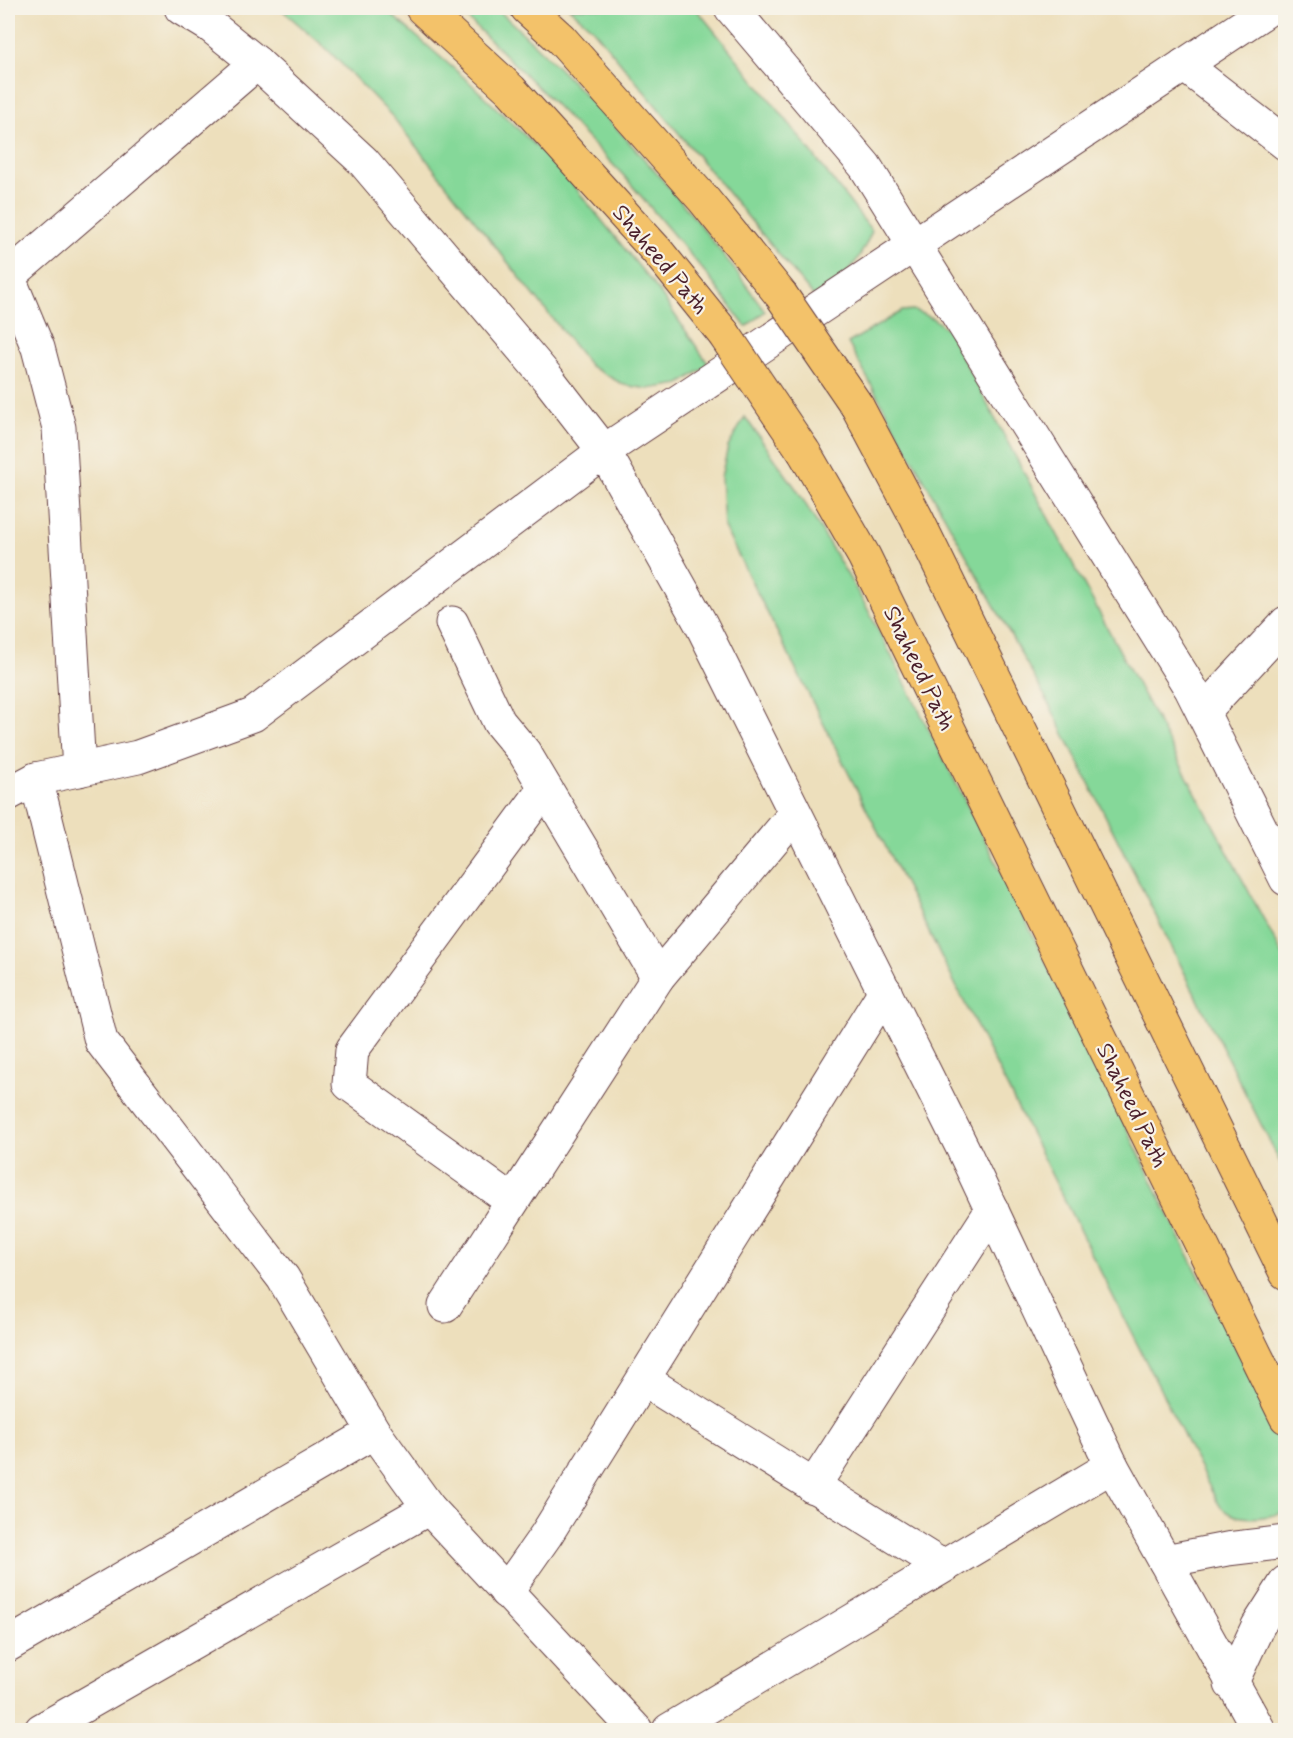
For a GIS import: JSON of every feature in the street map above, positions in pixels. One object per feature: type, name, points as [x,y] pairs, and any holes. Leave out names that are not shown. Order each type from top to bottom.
[{"type":"highway","name":"Shaheed Path","points":[[422,8],[511,90],[657,250],[723,334],[804,452],[864,556],[1286,1417]]},
{"type":"highway","points":[[527,8],[561,39],[704,200],[782,295],[857,405],[916,517],[1286,1273]]},
{"type":"street","points":[[181,8],[212,27],[257,63],[363,161],[549,380],[604,451],[701,624],[992,1210],[1112,1466],[1259,1731]]},
{"type":"street","points":[[730,8],[865,166],[1191,689],[1286,879]]},
{"type":"street","points":[[8,794],[36,779],[138,757],[253,715],[604,451],[1270,8]]},
{"type":"street","points":[[79,770],[60,428],[38,348],[8,277],[257,63]]},
{"type":"street","points":[[1184,65],[1286,144]]},
{"type":"street","points":[[452,623],[499,722],[524,752],[658,977]]},
{"type":"street","points":[[1203,712],[1286,623]]},
{"type":"street","points":[[36,779],[101,1041],[283,1278],[374,1432],[429,1508],[636,1731]]},
{"type":"street","points":[[512,1201],[349,1084],[352,1050],[545,788]]},
{"type":"street","points":[[445,1306],[658,977],[795,814]]},
{"type":"street","points":[[506,1592],[546,1535],[644,1380],[885,992]]},
{"type":"street","points":[[813,1487],[992,1210]]},
{"type":"street","points":[[644,1380],[942,1566]]},
{"type":"street","points":[[8,1646],[374,1432]]},
{"type":"street","points":[[669,1731],[1112,1466]]},
{"type":"street","points":[[41,1731],[429,1508]]},
{"type":"street","points":[[1165,1561],[1227,1549],[1286,1542]]},
{"type":"street","points":[[1231,1684],[1258,1626],[1286,1582]]},
{"type":"green space","points":[[280,8],[384,8],[468,81],[561,170],[658,290],[709,365],[680,384],[648,389],[624,385],[590,366],[392,116],[328,50]]},
{"type":"green space","points":[[457,8],[496,8],[569,78],[672,191],[765,311],[746,327],[704,271],[624,176]]},
{"type":"green space","points":[[569,8],[695,8],[703,17],[872,231],[856,262],[819,303],[592,28]]},
{"type":"green space","points":[[913,310],[932,318],[947,329],[1285,959],[1285,1172],[1048,702],[848,343],[902,311]]},
{"type":"green space","points":[[745,417],[799,493],[866,606],[1025,919],[1177,1232],[1285,1445],[1285,1512],[1261,1517],[1243,1517],[1227,1512],[1217,1501],[724,527],[721,477],[728,447]]}]
